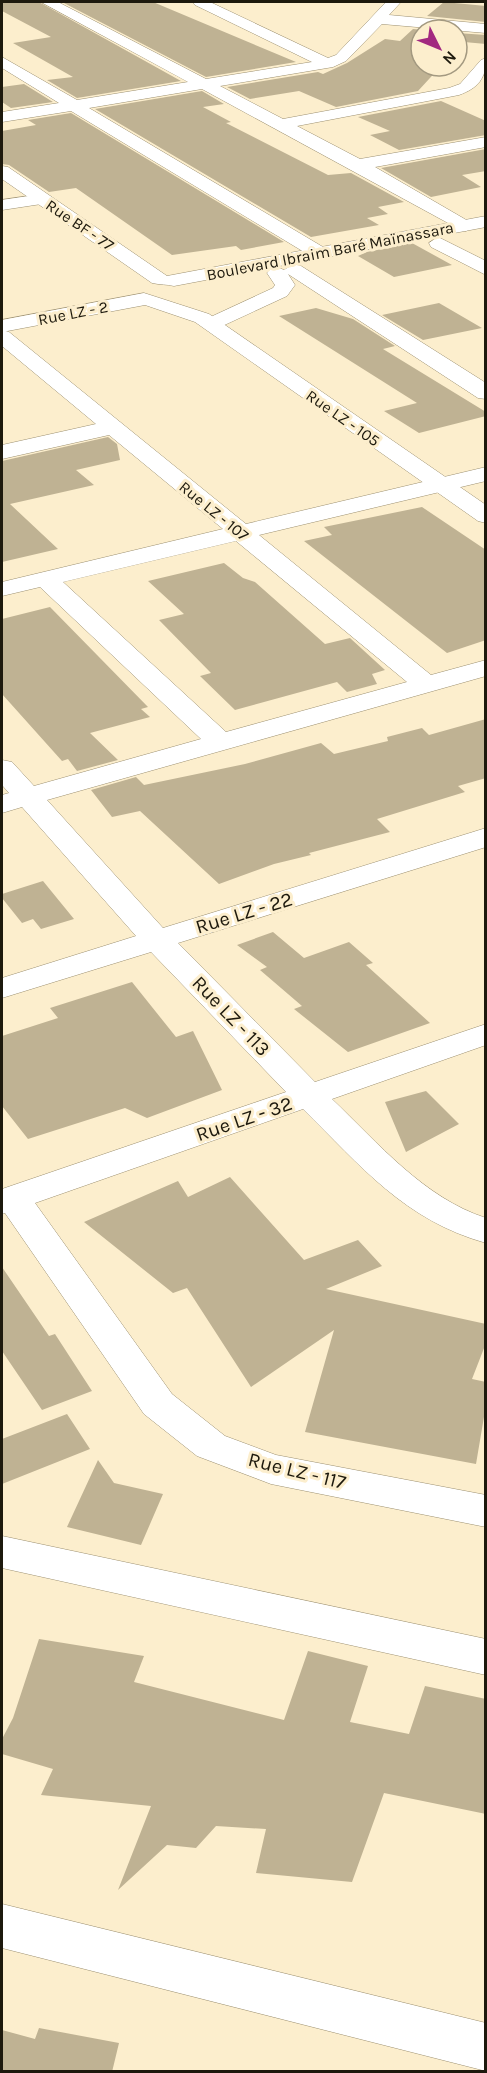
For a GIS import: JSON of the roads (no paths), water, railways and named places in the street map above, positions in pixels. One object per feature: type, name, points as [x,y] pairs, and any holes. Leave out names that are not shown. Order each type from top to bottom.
[{"type":"street","points":[[48,2],[358,165],[466,225]]},
{"type":"street","points":[[200,2],[328,64]]},
{"type":"street","points":[[2,117],[328,64],[341,58],[394,2]]},
{"type":"street","points":[[380,19],[486,29]]},
{"type":"street","points":[[2,62],[321,254]]},
{"type":"street","points":[[281,124],[453,92],[466,87],[486,63]]},
{"type":"street","points":[[358,165],[486,142]]},
{"type":"street","name":"Rue BF - 77","points":[[2,171],[166,279],[187,284],[191,291]]},
{"type":"street","points":[[6,201],[42,199]]},
{"type":"street","name":"Rue BF - 77","points":[[6,201],[138,292]]},
{"type":"street","name":"Boulevard Ibraim Baré Maïnassara","points":[[486,221],[321,254],[139,283],[138,292],[174,300],[191,291],[486,233]]},
{"type":"street","points":[[438,243],[486,269]]},
{"type":"street","points":[[191,291],[207,321],[280,292],[285,285],[285,272]]},
{"type":"street","points":[[285,272],[486,393]]},
{"type":"street","name":"Rue LZ - 2","points":[[2,314],[138,292]]},
{"type":"street","name":"Rue LZ - 2","points":[[2,326],[138,292]]},
{"type":"street","name":"Rue LZ - 105","points":[[138,292],[207,321],[486,516]]},
{"type":"street","name":"Rue LZ - 107","points":[[2,336],[426,685]]},
{"type":"street","points":[[2,452],[113,427]]},
{"type":"street","points":[[2,590],[486,474]]},
{"type":"street","points":[[45,579],[220,742]]},
{"type":"street","points":[[14,800],[486,668]]},
{"type":"street","name":"Rue LZ - 113","points":[[2,768],[14,800],[157,940],[309,1096],[409,1192],[456,1221],[486,1231]]},
{"type":"street","name":"Rue LZ - 22","points":[[2,988],[486,837]]},
{"type":"street","name":"Rue LZ - 32","points":[[7,1200],[486,1034]]},
{"type":"street","name":"Rue LZ - 117","points":[[7,1200],[158,1404],[211,1446],[271,1468],[486,1511]]},
{"type":"street","points":[[2,1552],[486,1657]]},
{"type":"street","points":[[2,1926],[186,1974],[486,2047]]}]
